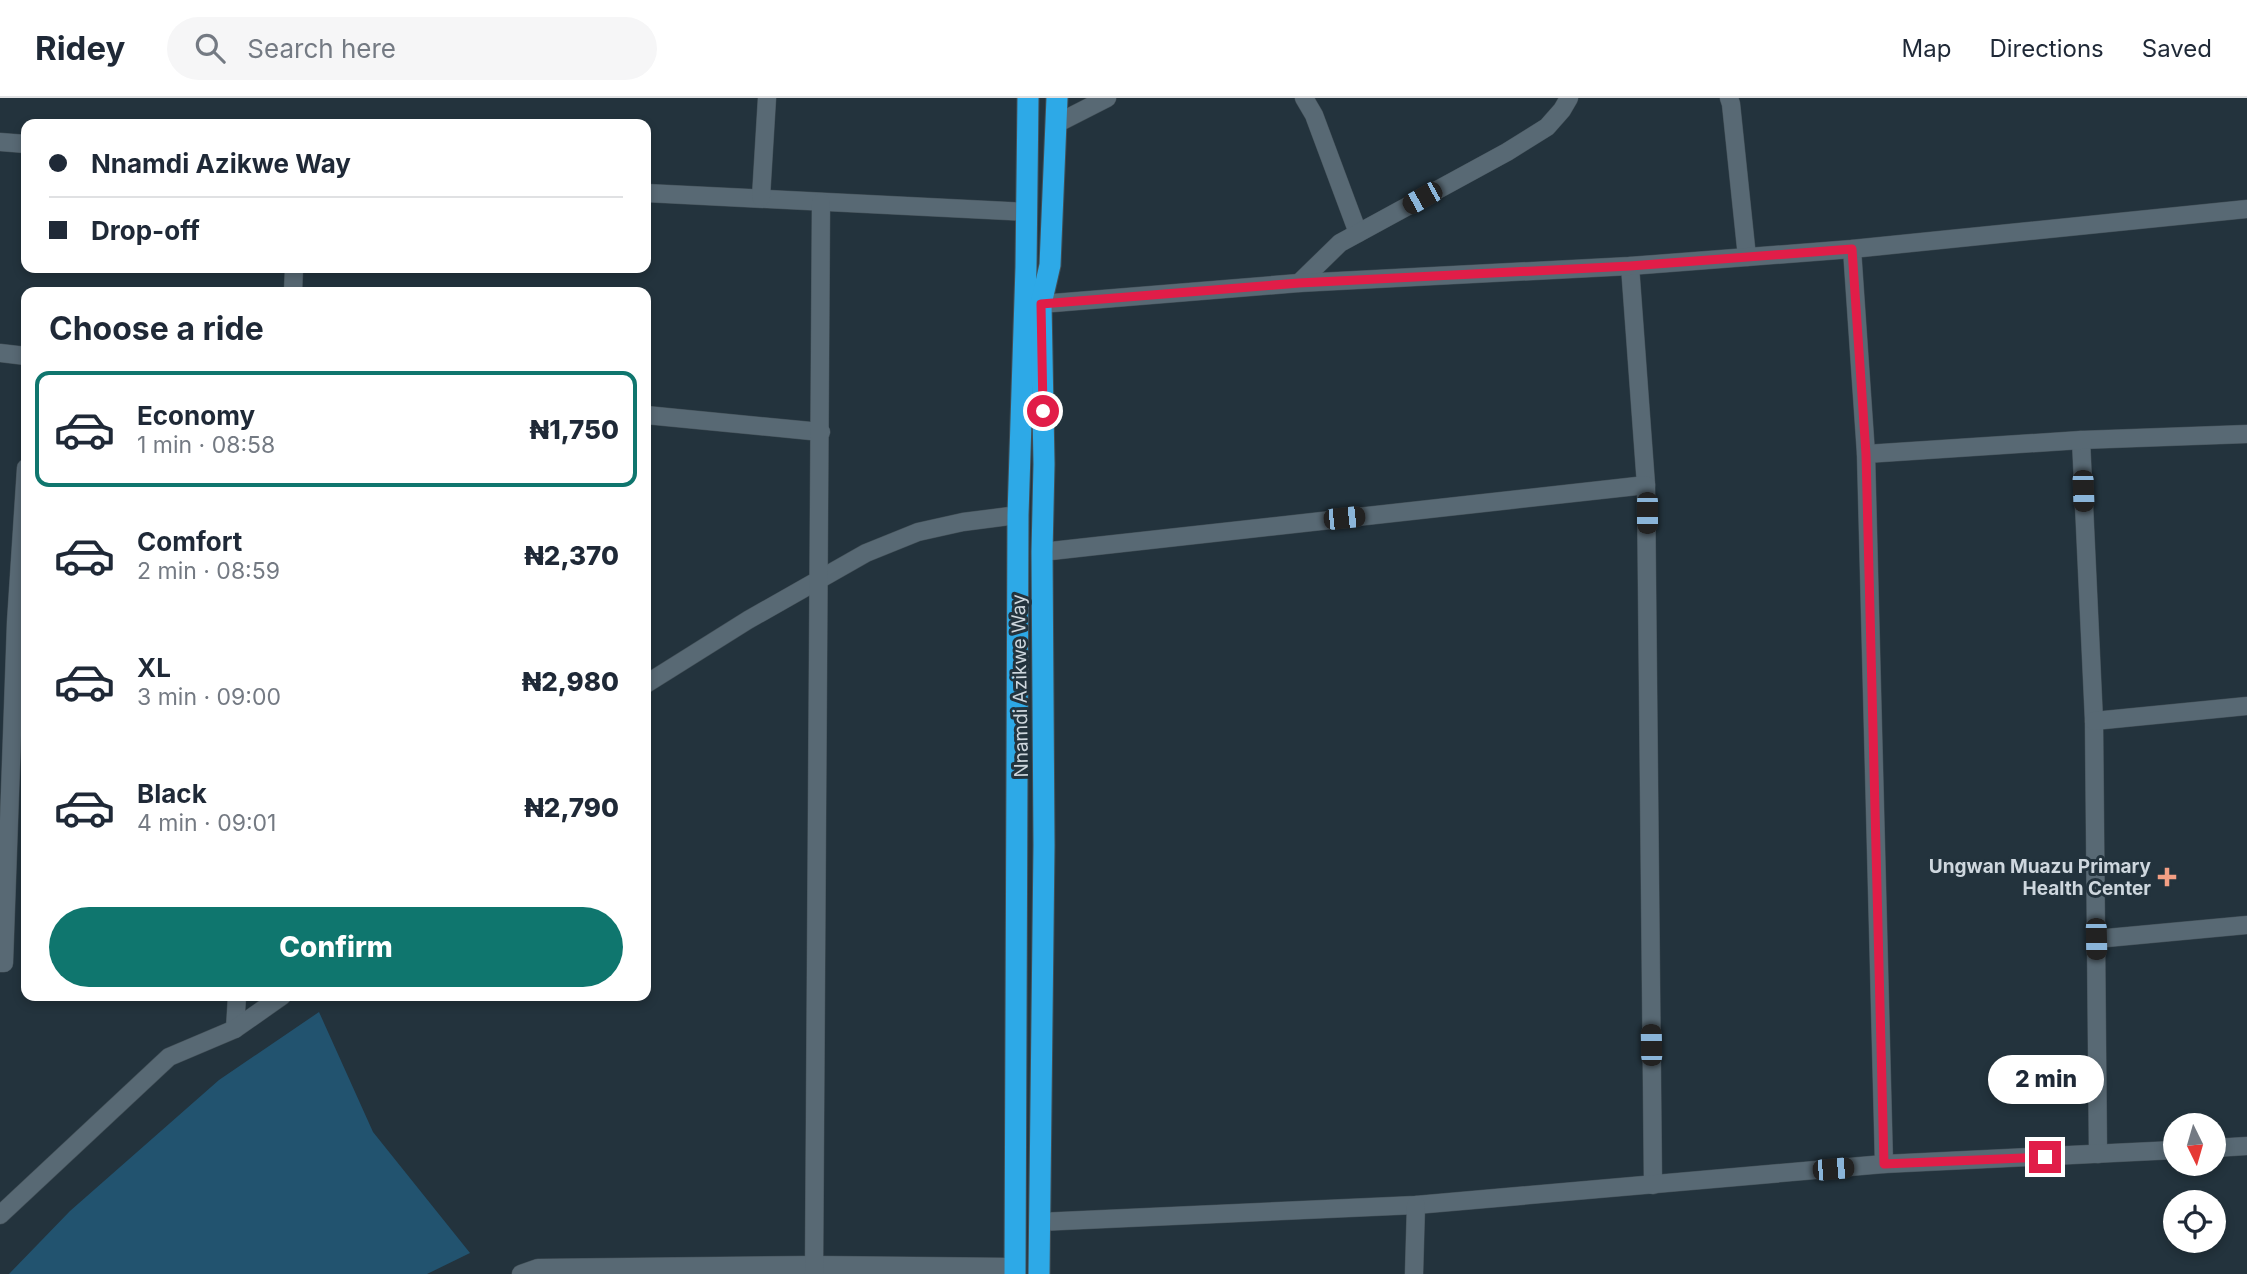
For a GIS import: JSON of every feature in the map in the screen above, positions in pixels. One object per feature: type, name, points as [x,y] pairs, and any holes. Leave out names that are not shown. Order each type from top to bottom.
[{"type":"highway","name":"Nnamdi Azikwe Way","points":[[1015,1270],[1018,515],[1028,98]]},
{"type":"highway","name":"Nnamdi Azikwe Way","points":[[1039,1274],[1044,845],[1044,464],[1041,304],[1050,265],[1057,98]]},
{"type":"street","points":[[761,197],[767,98]]},
{"type":"street","points":[[1056,124],[1107,98]]},
{"type":"street","points":[[1304,98],[1314,115],[1358,233]]},
{"type":"street","points":[[1299,283],[1340,243],[1507,152],[1547,127],[1569,98]]},
{"type":"street","points":[[1736,100],[1747,257]]},
{"type":"street","points":[[0,142],[21,144]]},
{"type":"street","points":[[651,193],[1027,212]]},
{"type":"street","points":[[814,1269],[821,202]]},
{"type":"street","points":[[1041,304],[1299,283],[1630,266],[1852,249],[2247,209]]},
{"type":"street","points":[[1852,249],[1866,454],[1884,1164]]},
{"type":"street","points":[[1630,266],[1646,485],[1653,1185]]},
{"type":"street","points":[[0,354],[21,356]]},
{"type":"street","points":[[651,415],[821,432]]},
{"type":"street","points":[[1866,454],[2081,440],[2247,434]]},
{"type":"street","points":[[2081,440],[2094,721],[2098,1154]]},
{"type":"street","points":[[1042,552],[1646,485]]},
{"type":"street","points":[[651,681],[866,553],[918,532],[963,522],[1018,515]]},
{"type":"street","points":[[0,963],[4,963],[21,622]]},
{"type":"street","points":[[2094,721],[2247,706]]},
{"type":"street","points":[[2096,939],[2247,925]]},
{"type":"street","points":[[235,1029],[237,1001]]},
{"type":"street","points":[[0,1215],[169,1057],[235,1029],[275,1001]]},
{"type":"street","points":[[2226,1147],[2247,1146]]},
{"type":"street","points":[[1039,1222],[1416,1205],[1884,1164],[2163,1151]]},
{"type":"street","points":[[1414,1274],[1416,1205]]},
{"type":"street","points":[[521,1274],[538,1268],[1015,1270]]},
{"type":"shaded area","points":[[319,1012],[373,1132],[470,1253],[427,1274],[9,1274],[70,1211],[219,1080]]},
{"type":"place","name":"Ungwan Muazu Primary Health Center","points":[[2167,877]]},
{"type":"route","points":[[1043,411],[1041,304],[1299,283],[1630,266],[1852,249],[1866,454],[1884,1164],[2045,1157]]}]
